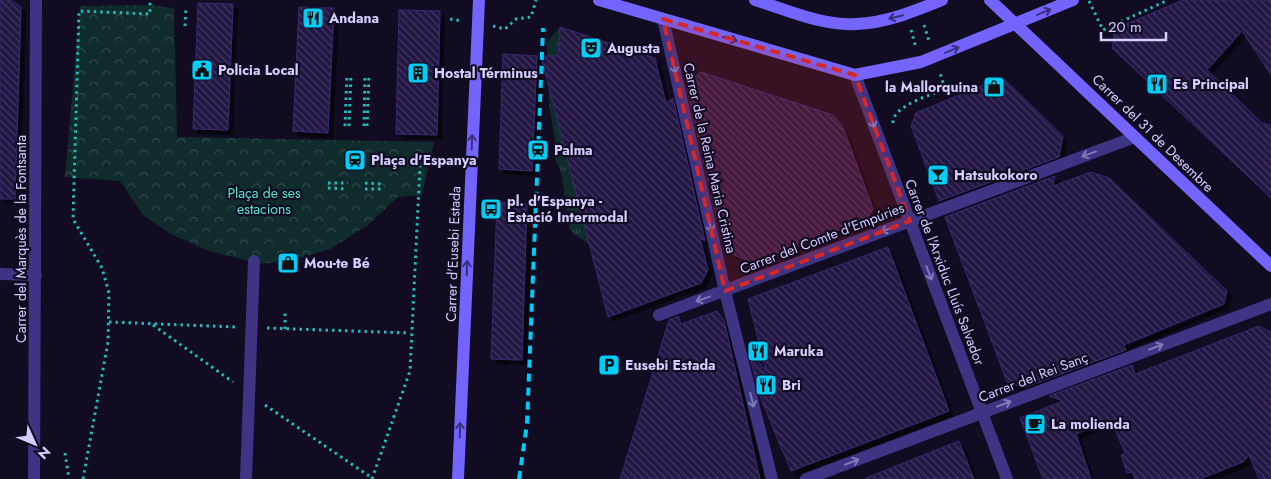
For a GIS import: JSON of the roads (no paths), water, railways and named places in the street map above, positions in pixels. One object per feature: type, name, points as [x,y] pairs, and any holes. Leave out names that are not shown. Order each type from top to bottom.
[{"type":"main road","name":"Carrer d'Eusebi Estada","points":[[458,479],[479,0]]},
{"type":"main road","points":[[599,0],[855,76],[921,62],[1073,0]]},
{"type":"main road","points":[[754,0],[824,21],[840,23],[872,22],[906,15],[942,0]]},
{"type":"main road","name":"Carrer del 31 de Desembre","points":[[990,0],[1271,266]]},
{"type":"street","name":"Carrer del Marquès de la Fontsanta","points":[[34,479],[36,0]]},
{"type":"street","name":"Carrer de la Reina Maria Cristina","points":[[663,19],[725,291],[772,479]]},
{"type":"street","name":"Carrer de l'Arxiduc Lluís Salvador","points":[[855,76],[1007,479]]},
{"type":"street","name":"Carrer del Comte d'Empúries","points":[[659,315],[1135,137]]},
{"type":"street","points":[[246,479],[254,261]]},
{"type":"street","points":[[0,274],[36,275]]},
{"type":"street","name":"Carrer del Rei Sanç","points":[[806,479],[1271,304]]},
{"type":"railway","points":[[519,479],[527,424],[543,28]]},
{"type":"place","name":"Andana","points":[[313,18]]},
{"type":"place","name":"Augusta","points":[[591,48]]},
{"type":"place","name":"Policia Local","points":[[202,70]]},
{"type":"place","name":"Hostal Términus","points":[[418,73]]},
{"type":"place","name":"Es Principal","points":[[1157,84]]},
{"type":"place","name":"la Mallorquina","points":[[994,87]]},
{"type":"place","name":"Palma","points":[[538,150]]},
{"type":"place","name":"Plaça d'Espanya","points":[[355,160]]},
{"type":"place","name":"Hatsukokoro","points":[[938,175]]},
{"type":"place","name":"pl. d'Espanya - Estació Intermodal","points":[[491,209]]},
{"type":"place","name":"Mou-te Bé","points":[[288,263]]},
{"type":"place","name":"Maruka","points":[[758,351]]},
{"type":"place","name":"Eusebi Estada","points":[[609,365]]},
{"type":"place","name":"Bri","points":[[766,385]]},
{"type":"place","name":"La molienda","points":[[1035,424]]},
{"type":"park label","name":"Plaça de ses estacions","points":[[264,202]]}]
